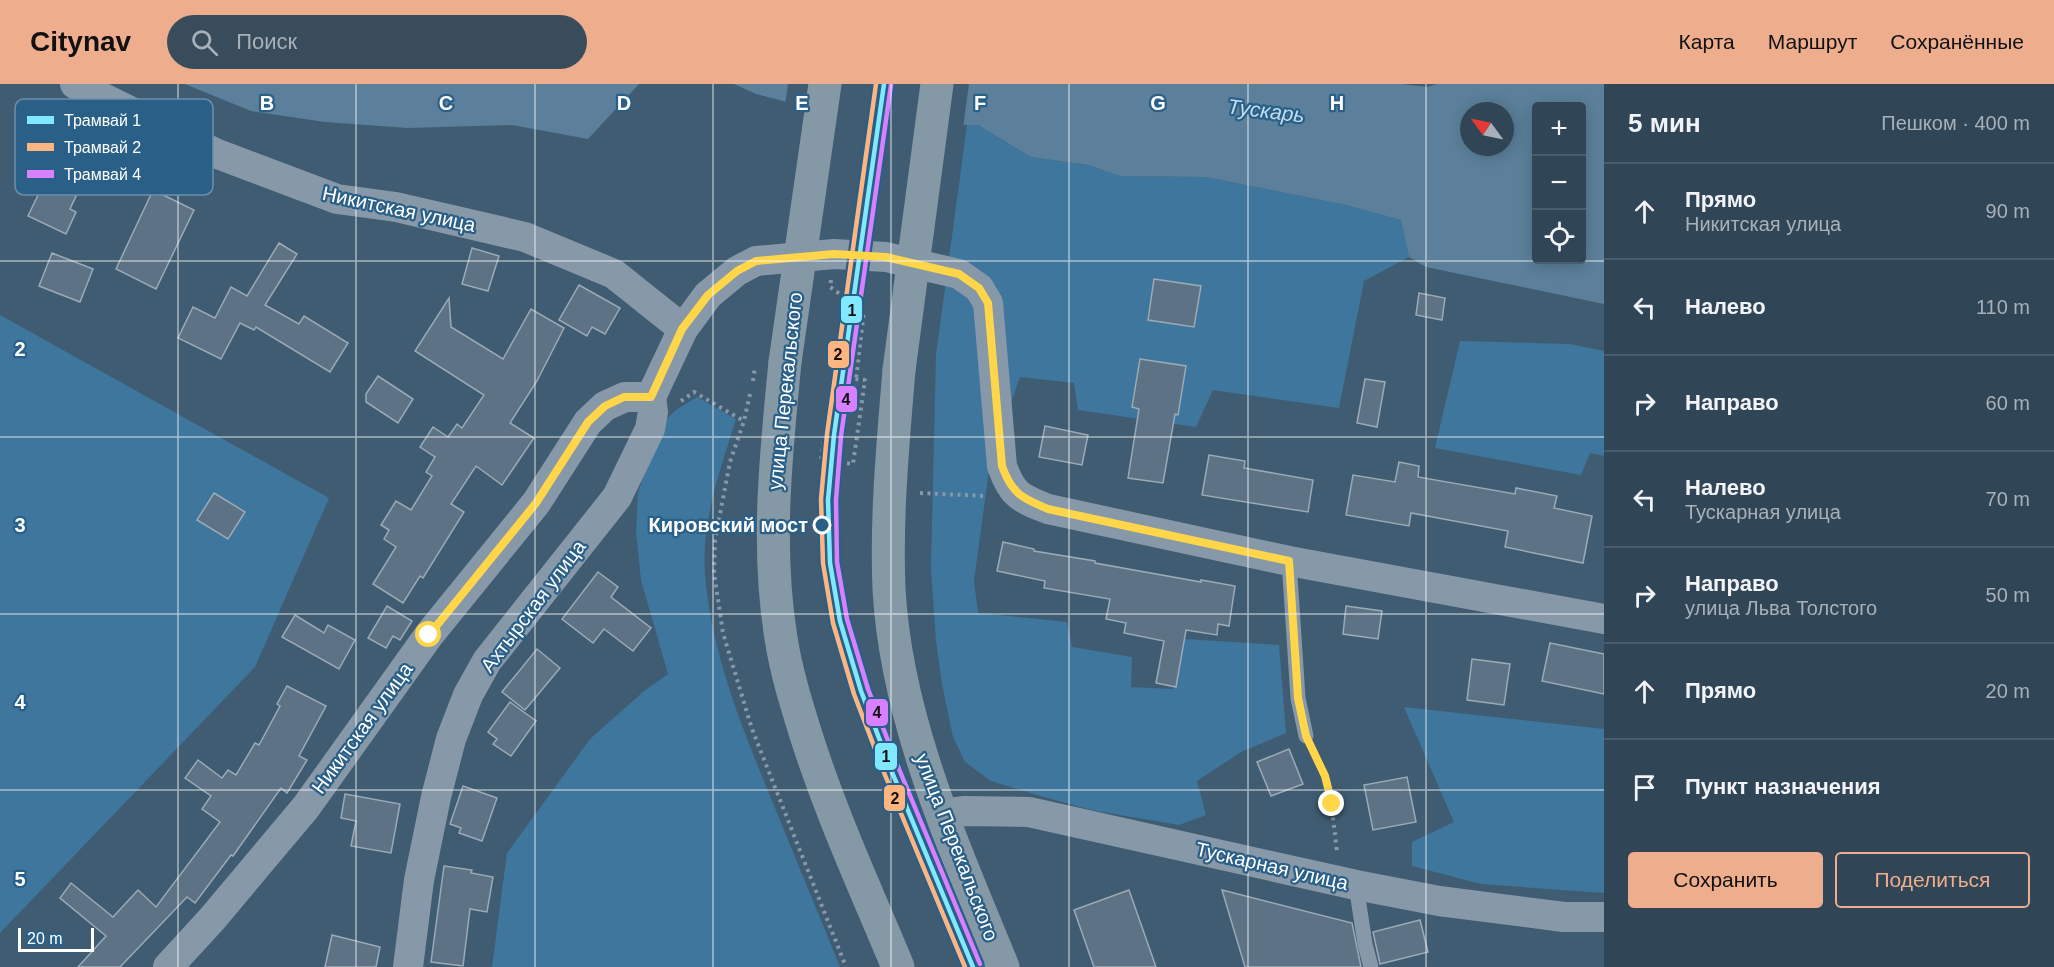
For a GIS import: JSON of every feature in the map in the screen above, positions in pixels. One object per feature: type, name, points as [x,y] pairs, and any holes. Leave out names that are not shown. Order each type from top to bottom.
[{"type":"main road","name":"улица Перекальского","points":[[825,84],[785,362],[774,467],[773,571],[781,639],[794,697],[824,791],[898,967]]},
{"type":"main road","name":"улица Перекальского","points":[[937,84],[899,370],[889,484],[889,590],[894,634],[914,732],[941,814],[1003,967]]},
{"type":"street","name":"Никитская улица","points":[[75,84],[105,99]]},
{"type":"street","name":"Никитская улица","points":[[213,152],[337,199],[396,207],[525,237],[614,274],[682,329]]},
{"type":"street","points":[[664,400],[682,329],[708,295],[737,271],[756,261],[845,255],[886,257],[959,274],[979,288],[988,303],[1002,466],[1008,484],[1022,498],[1048,509],[1289,561],[1604,618]]},
{"type":"street","name":"Никитская улица","points":[[168,967],[212,919],[306,807],[429,635],[536,503],[588,422],[605,406],[624,397],[664,400]]},
{"type":"street","name":"Ахтырская улица","points":[[408,967],[418,880],[436,797],[451,739],[468,695],[487,661],[617,496],[650,429],[653,412],[664,400]]},
{"type":"street","name":"Тускарная улица","points":[[941,814],[965,811],[1029,812],[1356,885],[1438,901],[1564,916],[1604,917]]},
{"type":"lane","points":[[1289,561],[1298,698],[1306,736]]},
{"type":"lane","points":[[1356,885],[1371,967]]},
{"type":"path","points":[[830,287],[864,311],[856,379]]},
{"type":"path","points":[[833,376],[856,379],[864,380],[853,464],[821,460],[833,376]]},
{"type":"path","points":[[664,400],[694,392],[744,420]]},
{"type":"path","points":[[920,482],[920,504]]},
{"type":"path","points":[[920,493],[1022,498]]},
{"type":"path","points":[[1306,736],[1325,776],[1332,804],[1338,859]]},
{"type":"shaded area","points":[[967,125],[978,125],[1031,157],[1088,165],[1120,176],[1206,177],[1346,205],[1401,220],[1409,257],[1364,281],[1339,408],[1213,390],[1196,427],[1078,410],[1074,383],[1020,377],[990,463],[974,581],[978,613],[1067,622],[1072,647],[1132,657],[1131,687],[1173,689],[1185,639],[1279,645],[1286,733],[1241,752],[1197,781],[1206,815],[1179,825],[1091,810],[991,781],[965,762],[953,737],[936,641],[931,568],[936,355]]},
{"type":"shaded area","points":[[0,315],[329,498],[255,667],[0,933]]},
{"type":"shaded area","points":[[1460,341],[1570,344],[1604,351],[1604,456],[1590,453],[1581,475],[1435,448]]},
{"type":"shaded area","points":[[697,397],[736,419],[713,495],[706,534],[705,574],[708,604],[721,662],[740,719],[840,967],[492,967],[507,853],[590,739],[644,691],[668,674],[641,580],[636,532],[638,493],[660,425],[676,410]]},
{"type":"shaded area","points":[[1404,707],[1604,729],[1604,893],[1481,884],[1412,866],[1412,842],[1454,822]]},
{"type":"water","points":[[185,84],[639,84],[588,139],[512,125],[408,128],[325,122],[251,111]]},
{"type":"water","name":"Тускарь","points":[[734,84],[1402,84],[1427,87],[1437,84],[1604,84],[1604,304],[1426,267],[1409,257],[1401,220],[1346,205],[1206,177],[1120,176],[1088,165],[1031,157],[978,125],[876,125],[756,94]]},
{"type":"pier","points":[[788,84],[969,84],[963,128],[875,128],[785,105]]},
{"type":"building","points":[[38,195],[77,195],[70,209],[76,212],[66,234],[28,216]]},
{"type":"building","points":[[151,195],[163,195],[194,210],[156,289],[116,269]]},
{"type":"building","points":[[279,243],[297,254],[265,305],[299,324],[304,316],[348,343],[330,372],[256,327],[254,330],[240,323],[221,359],[178,338],[193,307],[215,318],[231,287],[247,296]]},
{"type":"building","points":[[472,248],[499,256],[488,291],[462,284]]},
{"type":"building","points":[[52,253],[93,269],[80,302],[39,286]]},
{"type":"building","points":[[1154,279],[1201,286],[1194,327],[1148,320]]},
{"type":"building","points":[[579,285],[620,308],[605,334],[592,327],[587,336],[559,320]]},
{"type":"building","points":[[1419,293],[1445,298],[1442,320],[1416,315]]},
{"type":"building","points":[[449,298],[451,327],[503,359],[531,309],[564,328],[537,381],[510,423],[534,438],[502,485],[476,466],[451,504],[464,512],[423,578],[420,576],[403,603],[373,584],[396,547],[384,539],[389,530],[381,525],[396,501],[411,510],[432,476],[426,472],[435,457],[420,447],[433,427],[448,437],[457,424],[462,428],[484,395],[415,351]]},
{"type":"building","points":[[1140,359],[1186,366],[1163,483],[1128,478],[1139,409],[1132,407]]},
{"type":"building","points":[[378,376],[413,399],[398,423],[366,402],[366,394]]},
{"type":"building","points":[[1365,379],[1385,382],[1377,427],[1357,423]]},
{"type":"building","points":[[1045,426],[1088,435],[1082,465],[1039,457]]},
{"type":"building","points":[[1209,455],[1245,461],[1244,468],[1313,480],[1308,512],[1202,495]]},
{"type":"building","points":[[1399,462],[1419,466],[1418,477],[1515,494],[1516,488],[1557,496],[1554,508],[1592,516],[1583,563],[1505,547],[1508,531],[1411,513],[1409,526],[1346,515],[1353,475],[1395,482]]},
{"type":"building","points":[[214,493],[245,512],[228,539],[197,520]]},
{"type":"building","points":[[1003,542],[1034,549],[1034,551],[1095,561],[1095,563],[1235,586],[1229,626],[1218,624],[1217,635],[1186,630],[1176,687],[1156,683],[1164,641],[1124,633],[1126,623],[1106,619],[1110,599],[1044,588],[1045,581],[997,571]]},
{"type":"building","points":[[598,572],[618,587],[611,597],[651,628],[633,651],[604,629],[593,643],[562,619]]},
{"type":"building","points":[[387,606],[412,621],[400,640],[393,636],[386,648],[368,638]]},
{"type":"building","points":[[1346,606],[1382,611],[1378,639],[1343,634]]},
{"type":"building","points":[[295,615],[324,633],[328,625],[355,640],[339,669],[282,637]]},
{"type":"building","points":[[1550,643],[1604,654],[1604,694],[1542,681]]},
{"type":"building","points":[[537,649],[560,668],[525,710],[502,692]]},
{"type":"building","points":[[1472,659],[1510,664],[1504,705],[1467,700]]},
{"type":"building","points":[[287,686],[326,706],[299,756],[307,760],[287,793],[281,788],[233,856],[231,855],[195,903],[187,897],[120,967],[78,967],[106,936],[60,898],[71,883],[113,917],[138,890],[156,907],[220,822],[202,809],[211,796],[185,778],[198,760],[222,778],[228,770],[236,775],[255,743],[259,745],[280,706],[277,704]]},
{"type":"building","points":[[510,702],[536,721],[511,756],[493,744],[497,739],[488,732]]},
{"type":"building","points":[[1289,749],[1303,784],[1271,796],[1257,762]]},
{"type":"building","points":[[1407,777],[1416,822],[1373,830],[1364,785]]},
{"type":"building","points":[[463,786],[497,798],[482,841],[459,833],[461,828],[450,824]]},
{"type":"building","points":[[345,794],[400,804],[391,853],[351,846],[356,821],[341,818]]},
{"type":"building","points":[[444,866],[472,870],[471,873],[493,877],[487,912],[470,909],[463,966],[431,962]]},
{"type":"building","points":[[1129,890],[1156,967],[1094,967],[1074,910]]},
{"type":"building","points":[[1222,890],[1352,923],[1361,967],[1245,967]]},
{"type":"building","points":[[1420,920],[1428,952],[1380,964],[1373,932]]},
{"type":"building","points":[[332,935],[380,947],[376,967],[325,967]]},
{"type":"tram line","name":"2","points":[[876,84],[827,434],[821,499],[823,563],[833,623],[854,694],[965,967]]},
{"type":"tram line","name":"1","points":[[884,84],[834,435],[828,500],[830,563],[840,621],[861,691],[973,967]]},
{"type":"tram line","name":"4","points":[[891,85],[841,436],[836,500],[837,562],[847,619],[868,689],[980,964]]},
{"type":"place","name":"Кировский мост","points":[[822,525]]},
{"type":"route","points":[[429,635],[536,503],[588,422],[605,406],[624,397],[651,397],[682,329],[708,295],[737,271],[756,261],[834,254],[886,257],[959,274],[979,288],[988,303],[1002,466],[1008,484],[1022,498],[1048,509],[1289,561],[1298,698],[1306,736],[1325,776],[1332,804]]}]
